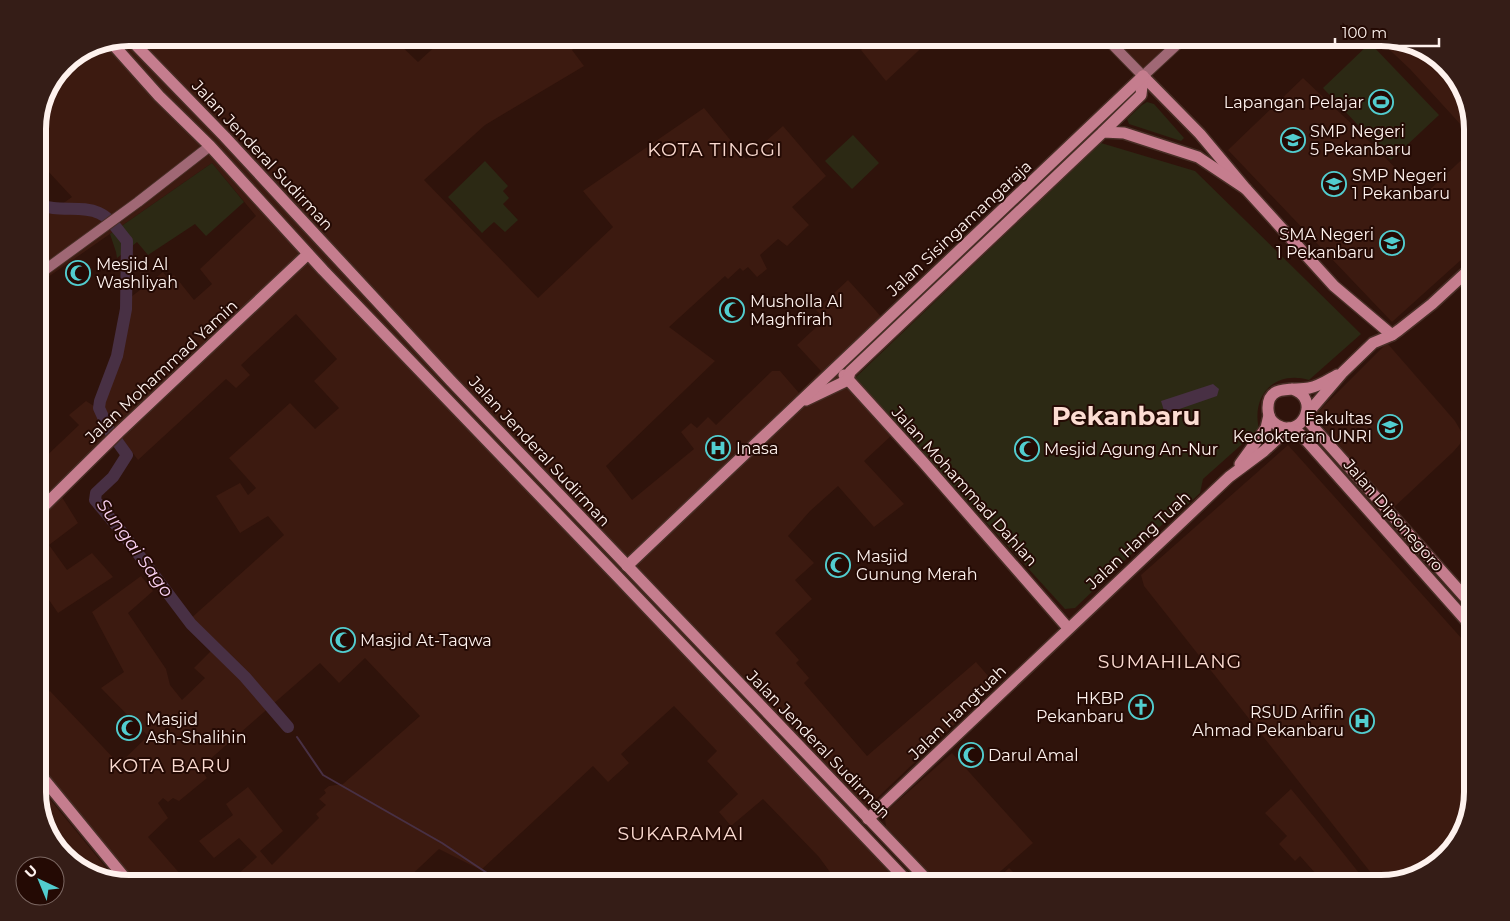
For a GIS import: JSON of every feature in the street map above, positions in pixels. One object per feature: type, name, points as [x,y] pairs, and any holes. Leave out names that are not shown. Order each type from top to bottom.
[{"type":"main road","name":"Jalan Jenderal Sudirman","points":[[137,46],[225,137],[627,566],[921,875]]},
{"type":"main road","points":[[1114,46],[1200,134],[1246,189],[1334,286],[1392,335]]},
{"type":"main road","name":"Jalan Sisingamangaraja","points":[[627,566],[1175,46]]},
{"type":"main road","name":"Jalan Jenderal Sudirman","points":[[116,48],[159,96],[210,146],[304,250],[900,875]]},
{"type":"main road","name":"Jalan Sisingamangaraja","points":[[798,404],[848,380],[850,372],[1141,95],[1143,76]]},
{"type":"main road","points":[[1102,132],[1124,133],[1198,157],[1246,189]]},
{"type":"main road","points":[[46,269],[210,146]]},
{"type":"main road","points":[[976,236],[999,230]]},
{"type":"main road","name":"Jalan Mohammad Yamin","points":[[46,504],[304,250],[314,246],[316,240],[314,234]]},
{"type":"main road","points":[[323,270],[321,265],[322,259],[327,256],[336,257]]},
{"type":"main road","points":[[1343,372],[1322,384],[1310,388],[1279,390],[1272,396],[1268,404],[1269,415],[1278,426],[1289,428],[1301,423],[1343,372],[1373,343],[1392,335],[1432,304],[1464,274]]},
{"type":"main road","name":"Jalan Mohammad Dahlan","points":[[836,366],[917,455],[1068,628]]},
{"type":"main road","points":[[1292,389],[1300,392],[1305,399],[1308,407],[1307,414]]},
{"type":"main road","name":"Jalan Diponegoro","points":[[1307,414],[1308,419],[1316,430],[1464,596]]},
{"type":"main road","name":"Jalan Hang Tuah","points":[[1230,477],[1266,428],[1269,415]]},
{"type":"main road","name":"Jalan Diponegoro","points":[[1289,428],[1306,440],[1464,618]]},
{"type":"main road","name":"Jalan Hang Tuah","points":[[1068,628],[1230,477],[1264,451],[1289,428]]},
{"type":"main road","name":"Jalan Hangtuah","points":[[868,819],[1068,628]]},
{"type":"main road","points":[[46,782],[122,874]]},
{"type":"shaded area","points":[[129,46],[401,46],[418,62],[436,46],[577,46],[572,50],[584,66],[485,125],[424,180],[538,298],[613,227],[583,191],[704,108],[746,159],[783,126],[826,176],[792,207],[809,225],[787,246],[778,239],[760,255],[767,269],[757,277],[748,267],[743,271],[740,268],[728,279],[725,276],[669,327],[715,361],[606,466],[632,500],[694,449],[681,432],[691,423],[697,428],[708,417],[716,425],[772,371],[780,371],[799,393],[821,371],[797,345],[825,319],[816,310],[848,280],[885,321],[836,367],[892,435],[864,461],[904,504],[874,527],[838,486],[810,511],[788,536],[814,563],[795,580],[812,599],[775,633],[799,660],[796,663],[809,678],[804,683],[867,756],[976,662],[996,685],[855,819],[908,875],[832,875],[819,857],[763,799],[731,826],[719,812],[738,794],[707,761],[717,751],[674,706],[621,754],[629,763],[608,782],[593,766],[481,870],[439,849],[411,875],[237,875],[257,857],[239,838],[214,858],[199,841],[233,815],[226,804],[248,787],[283,831],[260,851],[272,865],[319,818],[316,814],[326,805],[319,799],[326,793],[324,790],[329,786],[343,784],[420,716],[365,658],[339,683],[320,663],[200,768],[207,778],[179,801],[173,798],[168,802],[163,798],[158,803],[168,818],[148,837],[181,875],[127,875],[46,775],[46,694],[50,691],[119,764],[148,736],[101,688],[124,672],[92,612],[141,576],[153,591],[128,613],[166,669],[170,685],[182,700],[205,678],[194,668],[215,647],[189,620],[284,535],[268,516],[240,533],[216,496],[240,483],[248,495],[256,488],[229,458],[290,403],[315,429],[339,408],[314,381],[337,359],[296,314],[241,365],[250,375],[236,388],[226,379],[138,460],[120,436],[60,494],[78,523],[49,545],[67,570],[92,553],[113,577],[58,613],[46,596],[46,456],[79,425],[69,415],[86,401],[97,408],[110,369],[122,304],[163,272],[168,279],[174,275],[194,300],[212,284],[200,269],[256,216],[212,163],[46,278],[46,215],[72,197],[46,169],[46,124],[49,108],[55,92],[74,67],[88,57],[102,51]]},
{"type":"shaded area","points":[[866,46],[923,46],[886,81],[861,50]]},
{"type":"shaded area","points":[[1120,46],[1167,46],[1143,68]]},
{"type":"shaded area","name":"Lapangan Pelajar","points":[[1367,46],[1373,46],[1439,115],[1391,160],[1323,88]]},
{"type":"shaded area","points":[[1386,46],[1402,49],[1422,57],[1439,71],[1455,92],[1462,113],[1464,128],[1410,69]]},
{"type":"shaded area","points":[[1303,78],[1423,196],[1464,158],[1464,257],[1392,322],[1228,150]]},
{"type":"shaded area","points":[[1147,102],[1154,104],[1184,138],[1181,141],[1129,124],[1127,119]]},
{"type":"shaded area","points":[[853,135],[879,163],[852,189],[825,161]]},
{"type":"shaded area","points":[[1101,143],[1195,171],[1361,334],[1309,380],[1286,379],[1276,382],[1268,388],[1262,396],[1259,406],[1257,417],[1259,429],[1203,479],[1200,493],[1177,515],[1168,519],[1075,608],[1065,609],[855,378]]},
{"type":"shaded area","points":[[485,161],[508,186],[503,191],[509,198],[503,204],[518,220],[505,232],[494,222],[482,233],[448,197]]},
{"type":"shaded area","points":[[212,163],[244,202],[206,236],[195,224],[148,255],[137,242],[117,258],[110,234]]},
{"type":"shaded area","name":"Fakultas Kedokteran UNRI","points":[[1387,343],[1455,421],[1462,433],[1460,444],[1453,452],[1392,509],[1316,418],[1318,412]]},
{"type":"shaded area","points":[[1213,384],[1219,389],[1217,396],[1165,414],[1161,401]]},
{"type":"shaded area","name":"RSUD Arifin Ahmad Pekanbaru","points":[[1288,445],[1464,641],[1464,792],[1461,813],[1447,842],[1431,858],[1413,868],[1392,874],[1373,875],[1144,586],[1141,575]]},
{"type":"shaded area","points":[[952,753],[1033,843],[996,875],[931,875],[886,827],[885,818],[889,809]]},
{"type":"shaded area","points":[[1291,789],[1361,875],[1317,875],[1300,856],[1295,861],[1279,844],[1287,836],[1265,813]]},
{"type":"shaded area","points":[[46,795],[110,872],[88,864],[79,858],[60,838],[51,819]]},
{"type":"shaded area","points":[[1009,868],[1016,875],[1002,875]]},
{"type":"waterway","name":"Sungai Sago","points":[[46,206],[60,209],[92,210],[99,213],[111,222],[127,241],[126,309],[117,356],[99,408],[109,430],[127,455],[113,477],[96,493],[95,500],[121,531],[191,624],[245,677],[288,727]]},
{"type":"waterway","name":"Sungai Sago","points":[[297,737],[323,775],[442,843],[490,875]]},
{"type":"place","name":"Lapangan Pelajar","points":[[1381,102]]},
{"type":"place","name":"SMP Negeri 5 Pekanbaru","points":[[1293,140]]},
{"type":"place","name":"SMP Negeri 1 Pekanbaru","points":[[1334,184]]},
{"type":"place","name":"SMA Negeri 1 Pekanbaru","points":[[1392,243]]},
{"type":"place","name":"Mesjid Al Washliyah","points":[[78,273]]},
{"type":"place","name":"Musholla Al Maghfirah","points":[[732,310]]},
{"type":"place","name":"Fakultas Kedokteran UNRI","points":[[1390,427]]},
{"type":"place","name":"Inasa","points":[[718,448]]},
{"type":"place","name":"Mesjid Agung An-Nur","points":[[1027,449]]},
{"type":"place","name":"Masjid Gunung Merah","points":[[838,565]]},
{"type":"place","name":"Masjid At-Taqwa","points":[[343,640]]},
{"type":"place","name":"HKBP Pekanbaru","points":[[1141,707]]},
{"type":"place","name":"RSUD Arifin Ahmad Pekanbaru","points":[[1362,721]]},
{"type":"place","name":"Masjid Ash-Shalihin","points":[[129,728]]},
{"type":"place","name":"Darul Amal","points":[[971,755]]},
{"type":"district","name":"KOTA TINGGI","points":[[715,149]]},
{"type":"district","name":"Pekanbaru","points":[[1126,416]]},
{"type":"district","name":"SUMAHILANG","points":[[1170,661]]},
{"type":"district","name":"KOTA BARU","points":[[170,765]]},
{"type":"district","name":"SUKARAMAI","points":[[681,833]]}]
